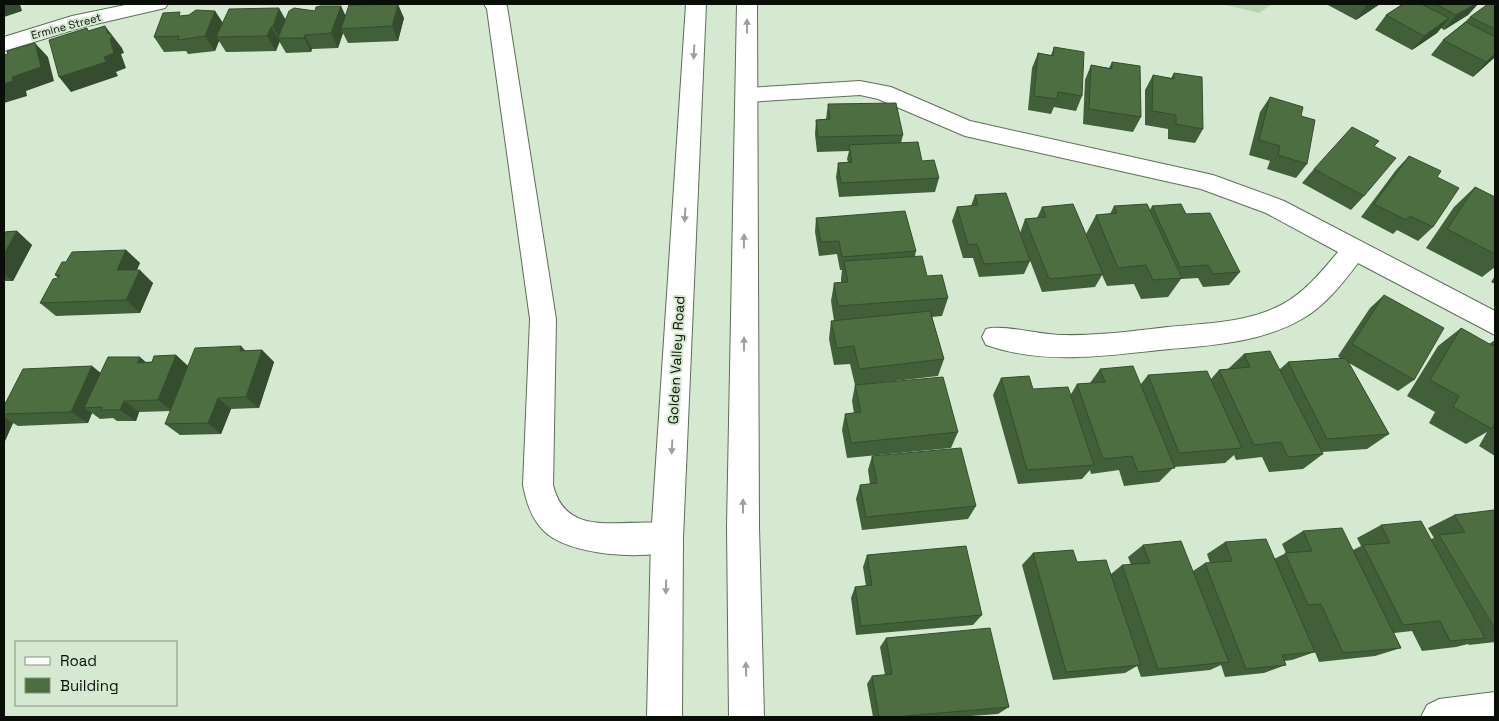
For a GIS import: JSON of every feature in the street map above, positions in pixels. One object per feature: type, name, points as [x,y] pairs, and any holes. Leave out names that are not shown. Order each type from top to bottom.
[{"type":"street","name":"Ermine Street","points":[[4,44],[78,21],[158,4]]},
{"type":"street","points":[[494,4],[497,6],[543,319],[538,485],[545,509],[560,525],[582,536],[667,538]]},
{"type":"street","name":"Golden Valley Road","points":[[664,717],[667,538],[696,4]]},
{"type":"street","points":[[747,4],[743,527],[747,717]]},
{"type":"street","points":[[747,94],[860,88],[883,92],[965,128],[1205,181],[1275,207],[1495,324]]},
{"type":"street","points":[[996,337],[1017,343],[1081,346],[1235,332],[1283,317],[1316,296],[1354,250]]},
{"type":"street","points":[[1439,717],[1495,709]]},
{"type":"green space","points":[[1222,4],[1272,4],[1259,13]]},
{"type":"building","points":[[398,4],[392,26],[341,29],[349,5]]},
{"type":"building","points":[[1403,4],[1421,4],[1449,18],[1424,36],[1386,15]]},
{"type":"building","points":[[1436,4],[1475,4],[1456,15]]},
{"type":"building","points":[[1488,4],[1495,4],[1495,29],[1470,17]]},
{"type":"building","points":[[341,6],[331,33],[305,35],[304,38],[278,38],[289,11],[294,8],[315,11],[316,7]]},
{"type":"building","points":[[279,8],[273,27],[271,27],[267,36],[216,37],[229,9]]},
{"type":"building","points":[[196,10],[215,11],[205,36],[178,40],[179,36],[154,37],[163,13],[180,12],[179,16],[189,15]]},
{"type":"building","points":[[1466,22],[1495,37],[1495,54],[1486,62],[1443,40]]},
{"type":"building","points":[[105,26],[112,38],[110,39],[114,53],[104,57],[106,62],[59,77],[49,40],[87,28],[88,31]]},
{"type":"building","points":[[35,43],[41,67],[12,77],[13,81],[4,84],[4,55],[8,54],[7,51]]},
{"type":"building","points":[[1054,47],[1084,52],[1082,96],[1058,92],[1057,99],[1034,96],[1038,53],[1053,56]]},
{"type":"building","points":[[1112,62],[1140,66],[1141,117],[1089,109],[1091,65],[1112,69]]},
{"type":"building","points":[[1174,73],[1202,77],[1203,129],[1176,124],[1176,115],[1152,111],[1153,75],[1174,79]]},
{"type":"building","points":[[1270,97],[1303,107],[1301,116],[1315,120],[1307,164],[1278,155],[1280,146],[1259,140]]},
{"type":"building","points":[[896,103],[903,135],[818,137],[816,120],[830,119],[828,104]]},
{"type":"building","points":[[1352,127],[1379,141],[1374,146],[1396,158],[1364,196],[1314,169]]},
{"type":"building","points":[[918,142],[922,161],[934,160],[939,178],[841,183],[838,163],[852,162],[849,145]]},
{"type":"building","points":[[1409,156],[1441,171],[1437,177],[1459,188],[1433,227],[1410,216],[1406,220],[1374,204]]},
{"type":"building","points":[[1475,187],[1495,197],[1495,254],[1447,229]]},
{"type":"building","points":[[1006,193],[1030,261],[984,264],[977,244],[968,245],[957,207],[978,205],[975,195]]},
{"type":"building","points":[[1073,204],[1103,274],[1049,279],[1025,219],[1046,217],[1042,207]]},
{"type":"building","points":[[1147,204],[1182,278],[1153,280],[1146,265],[1118,268],[1096,215],[1117,213],[1114,206]]},
{"type":"building","points":[[1181,204],[1186,214],[1210,213],[1240,272],[1213,274],[1208,265],[1180,267],[1152,206]]},
{"type":"building","points":[[905,211],[916,251],[842,257],[839,241],[821,242],[816,218]]},
{"type":"building","points":[[17,231],[4,254],[4,232]]},
{"type":"building","points":[[126,250],[117,270],[140,270],[126,300],[40,303],[53,279],[58,278],[60,275],[55,275],[62,262],[66,262],[72,252]]},
{"type":"building","points":[[922,256],[927,276],[942,275],[948,298],[838,306],[834,283],[848,282],[844,261]]},
{"type":"building","points":[[1384,295],[1444,328],[1414,380],[1352,344]]},
{"type":"building","points":[[930,311],[944,359],[859,369],[854,346],[837,348],[831,321]]},
{"type":"building","points":[[1461,328],[1493,346],[1495,343],[1495,422],[1492,429],[1453,407],[1459,396],[1430,380]]},
{"type":"building","points":[[241,346],[240,351],[262,350],[246,397],[218,398],[208,423],[165,424],[195,348]]},
{"type":"building","points":[[1270,351],[1323,454],[1288,457],[1281,442],[1254,445],[1219,370],[1250,367],[1244,354]]},
{"type":"building","points":[[176,355],[158,400],[124,401],[120,410],[101,410],[102,407],[84,408],[108,357],[140,357],[137,363],[152,362],[154,356]]},
{"type":"building","points":[[1346,358],[1389,434],[1327,439],[1288,362]]},
{"type":"building","points":[[92,366],[71,412],[4,414],[4,406],[23,369]]},
{"type":"building","points":[[1133,366],[1175,468],[1138,472],[1132,456],[1103,459],[1077,384],[1105,382],[1100,369]]},
{"type":"building","points":[[1207,371],[1242,448],[1179,453],[1148,375]]},
{"type":"building","points":[[1029,376],[1033,389],[1068,387],[1094,465],[1027,470],[1001,378]]},
{"type":"building","points":[[943,377],[958,432],[851,443],[845,414],[861,412],[855,385]]},
{"type":"building","points":[[961,448],[976,506],[866,517],[860,485],[877,483],[872,456]]},
{"type":"building","points":[[1494,510],[1495,629],[1439,535],[1465,532],[1454,515]]},
{"type":"building","points":[[1421,521],[1485,638],[1450,641],[1440,621],[1403,625],[1363,545],[1390,543],[1381,525]]},
{"type":"building","points":[[1342,528],[1401,648],[1343,653],[1321,604],[1308,605],[1285,553],[1312,551],[1303,531]]},
{"type":"building","points":[[1266,539],[1315,652],[1282,655],[1286,665],[1246,669],[1205,563],[1232,561],[1225,542]]},
{"type":"building","points":[[1181,541],[1229,662],[1158,669],[1122,565],[1150,563],[1143,545]]},
{"type":"building","points":[[966,546],[982,615],[861,626],[855,587],[872,585],[867,555]]},
{"type":"building","points":[[1073,550],[1077,562],[1106,560],[1141,665],[1066,672],[1033,553]]},
{"type":"building","points":[[990,628],[1009,707],[879,717],[872,676],[892,674],[886,638]]}]
